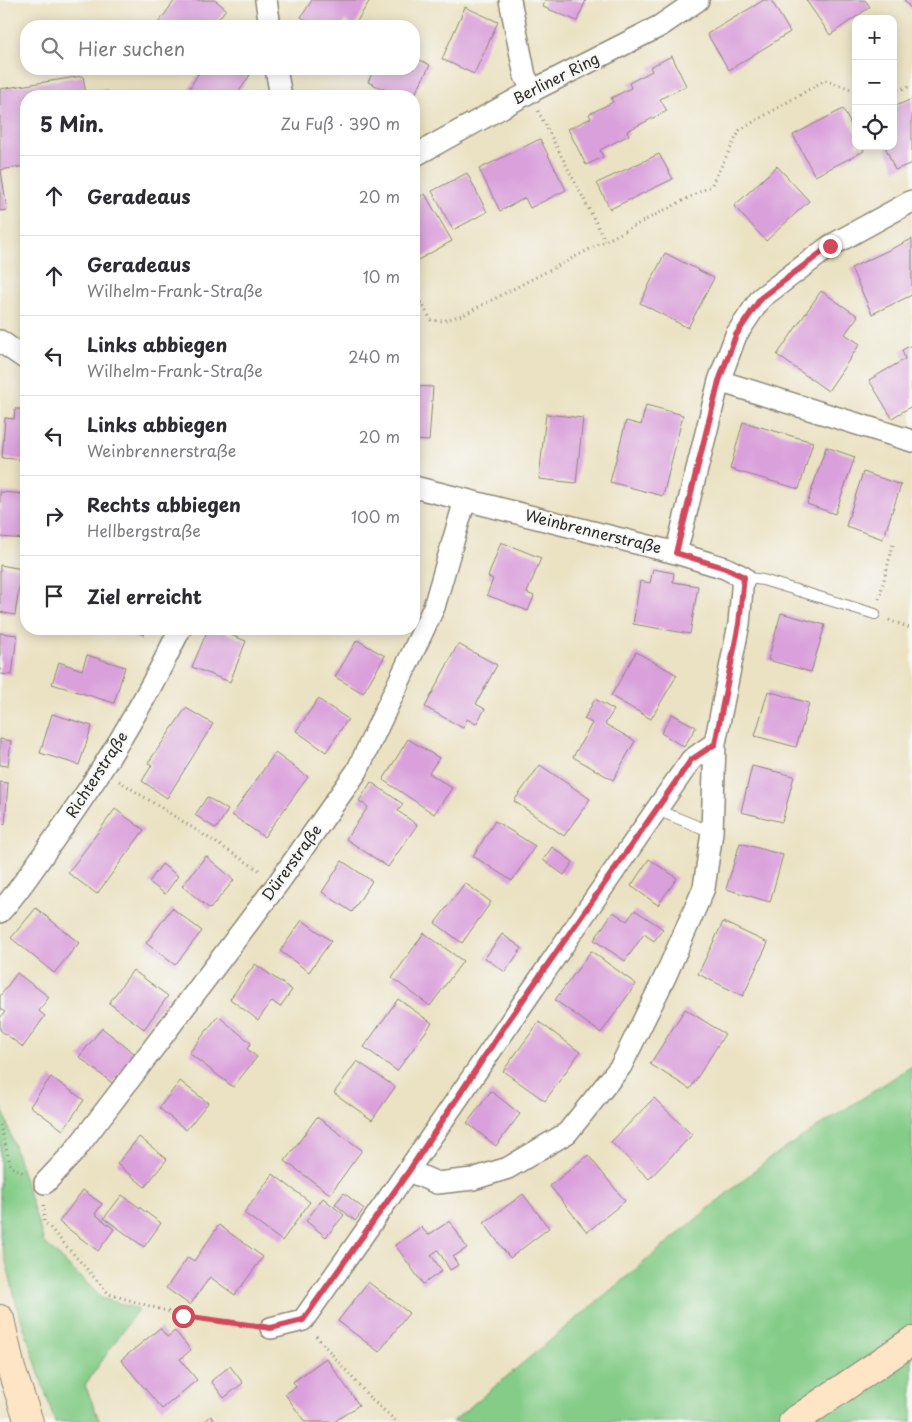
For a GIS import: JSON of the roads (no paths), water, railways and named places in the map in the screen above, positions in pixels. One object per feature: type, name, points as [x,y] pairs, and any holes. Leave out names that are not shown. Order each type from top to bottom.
[{"type":"main road","points":[[0,1319],[11,1369],[29,1422]]},
{"type":"main road","points":[[793,1422],[912,1340]]},
{"type":"street","points":[[266,0],[269,20]]},
{"type":"street","points":[[510,0],[524,76],[530,92]]},
{"type":"street","name":"Berliner Ring","points":[[420,153],[530,92],[660,26],[698,0]]},
{"type":"street","points":[[277,75],[280,90]]},
{"type":"street","points":[[676,553],[719,381],[736,335],[761,298],[830,246],[912,201]]},
{"type":"street","points":[[0,341],[20,356]]},
{"type":"street","points":[[0,353],[20,358]]},
{"type":"street","points":[[719,381],[912,441]]},
{"type":"street","name":"Weinbrennerstraße","points":[[420,489],[676,553],[725,568],[744,577]]},
{"type":"street","name":"Dürerstraße","points":[[45,1184],[74,1153],[279,882],[357,771],[434,607],[465,500]]},
{"type":"street","points":[[409,1171],[437,1183],[472,1180],[508,1168],[567,1133],[621,1066],[665,977],[704,888],[712,832],[715,744],[739,624],[744,577]]},
{"type":"street","name":"Richterstraße","points":[[0,912],[71,817],[101,771],[152,688],[177,635]]},
{"type":"street","points":[[271,1328],[303,1320],[409,1171],[506,1024],[691,760],[715,744]]},
{"type":"lane","name":"Weinbrennerstraße","points":[[744,577],[763,580],[875,614]]},
{"type":"lane","points":[[657,810],[712,832]]}]
